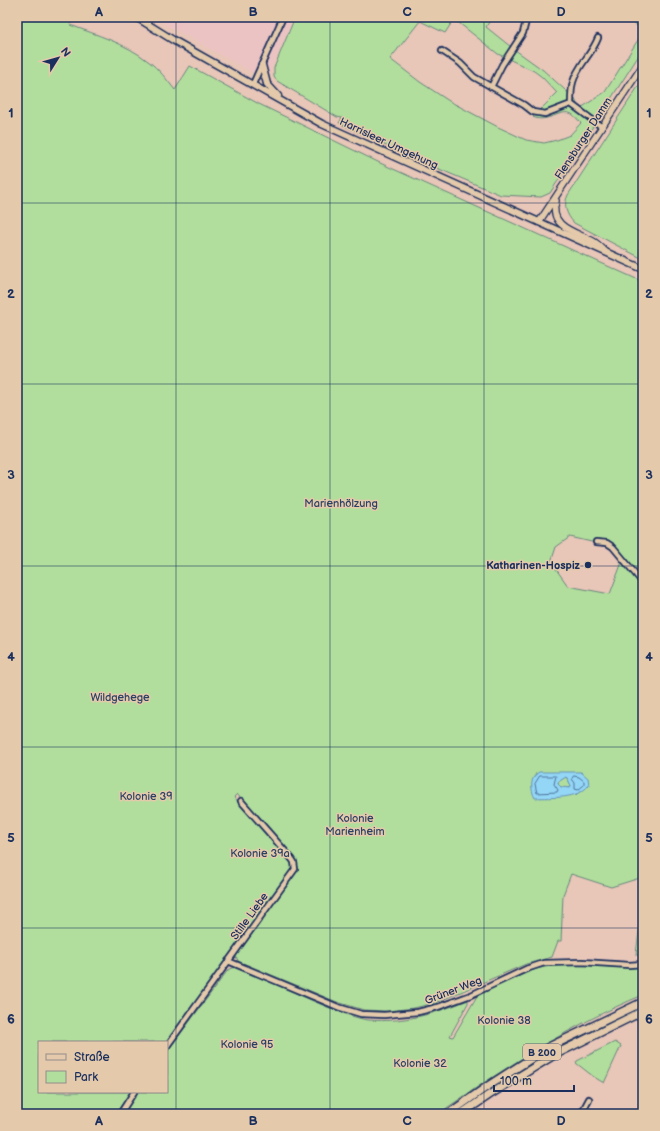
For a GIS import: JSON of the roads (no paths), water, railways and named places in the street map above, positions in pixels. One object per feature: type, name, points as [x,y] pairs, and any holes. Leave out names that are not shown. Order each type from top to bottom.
[{"type":"highway","name":"B 200","points":[[448,1114],[485,1088],[549,1047],[643,1002]]},
{"type":"highway","name":"B 200","points":[[461,1114],[554,1055],[643,1011]]},
{"type":"main road","name":"Harrisleer Umgehung","points":[[136,17],[173,40],[282,100],[322,124],[643,269]]},
{"type":"main road","points":[[262,65],[267,84],[282,100]]},
{"type":"street","points":[[253,84],[283,17]]},
{"type":"street","points":[[491,87],[502,65],[523,33],[527,17]]},
{"type":"street","points":[[571,104],[572,82],[580,66],[594,48],[598,38]]},
{"type":"street","points":[[442,50],[456,60],[474,77],[524,105],[533,112],[541,114],[550,113],[571,104]]},
{"type":"street","name":"Flensburger Damm","points":[[539,222],[643,65]]},
{"type":"street","points":[[571,104],[602,127]]},
{"type":"street","points":[[558,195],[554,206],[555,213],[562,226],[594,242],[607,252]]},
{"type":"street","points":[[596,542],[607,543],[613,547],[643,583]]},
{"type":"street","name":"Stille Liebe","points":[[168,1045],[295,869],[292,859],[241,801]]},
{"type":"street","name":"Grüner Weg","points":[[228,961],[338,1008],[361,1014],[384,1015],[418,1012],[438,1007],[471,995],[526,969],[544,963],[582,962],[629,965],[643,964]]},
{"type":"street","points":[[120,1114],[133,1093]]},
{"type":"street","points":[[581,1114],[589,1100]]},
{"type":"water","points":[[539,772],[581,772],[588,778],[589,785],[578,793],[564,797],[535,798],[532,791],[532,780]],"holes":[[[566,777],[571,786],[570,788],[561,787],[558,784],[558,782]]]},
{"type":"place","name":"Katharinen-Hospiz","points":[[588,565]]},
{"type":"park label","name":"Marienhölzung","points":[[341,503]]},
{"type":"park label","name":"Wildgehege","points":[[120,697]]},
{"type":"park label","name":"Kolonie 39","points":[[146,796]]},
{"type":"park label","name":"Kolonie Marienheim","points":[[355,824]]},
{"type":"park label","name":"Kolonie 39a","points":[[260,853]]},
{"type":"park label","name":"Kolonie 38","points":[[504,1020]]},
{"type":"park label","name":"Kolonie 95","points":[[247,1044]]},
{"type":"park label","name":"Kolonie 32","points":[[420,1063]]}]
